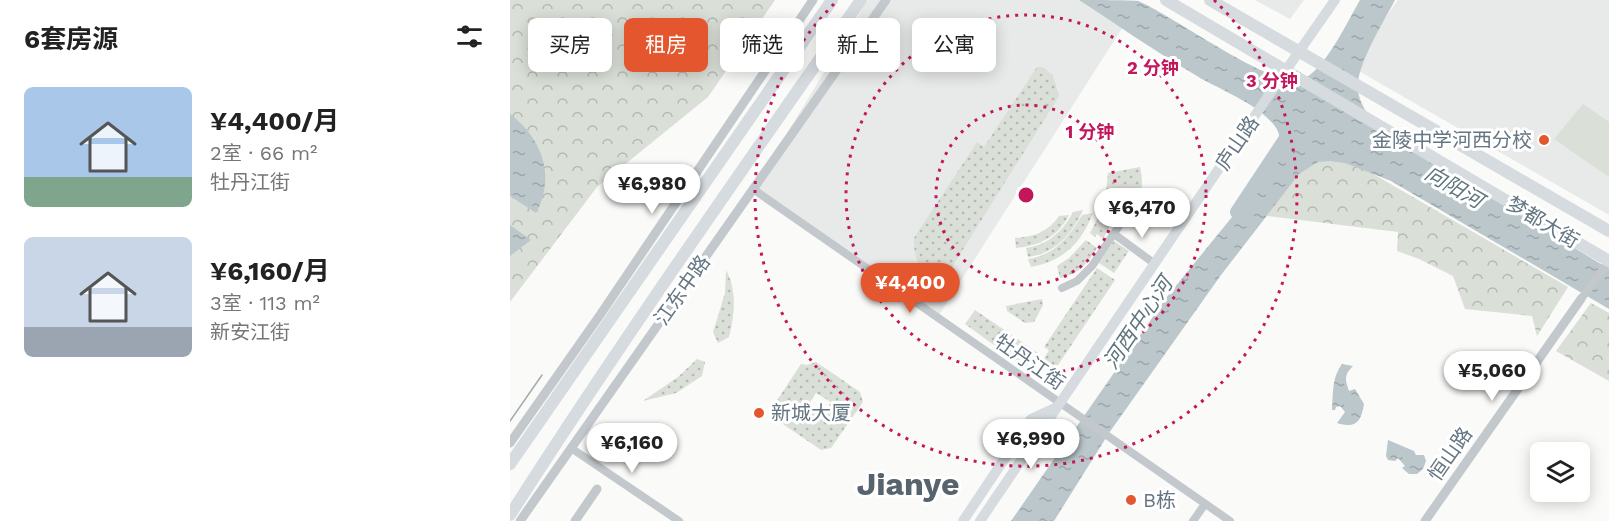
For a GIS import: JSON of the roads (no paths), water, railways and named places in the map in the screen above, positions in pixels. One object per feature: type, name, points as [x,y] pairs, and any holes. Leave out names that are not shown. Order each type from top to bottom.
[{"type":"main road","points":[[510,464],[832,0]]},
{"type":"main road","name":"江东中路","points":[[510,515],[736,177],[861,0]]},
{"type":"main road","name":"梦都大街","points":[[1166,0],[1609,261]]},
{"type":"main road","name":"梦都大街","points":[[1210,0],[1609,231]]},
{"type":"main road","name":"庐山路","points":[[980,521],[1277,83],[1290,73],[1304,55],[1335,0]]},
{"type":"main road","points":[[963,521],[1031,418],[1060,404]]},
{"type":"street","points":[[510,443],[600,315],[813,0]]},
{"type":"street","name":"江东中路","points":[[520,521],[886,0]]},
{"type":"street","name":"牡丹江街","points":[[753,189],[1230,521]]},
{"type":"street","points":[[1062,288],[1077,281],[1092,266],[1119,226],[1119,215],[1104,205]]},
{"type":"street","points":[[1114,234],[1155,264]]},
{"type":"street","name":"恒山路","points":[[1425,521],[1609,261]]},
{"type":"street","points":[[571,448],[679,521]]},
{"type":"street","points":[[574,521],[597,489]]},
{"type":"street","points":[[1193,521],[1205,504]]},
{"type":"water","name":"向阳河","points":[[1079,0],[1138,1],[1246,63],[1288,80],[1301,80],[1310,75],[1327,57],[1360,0],[1395,0],[1373,41],[1360,74],[1359,96],[1368,114],[1380,129],[1609,269],[1609,309],[1391,181],[1345,163],[1318,162],[1299,174],[1221,275],[1109,433],[1054,521],[1011,521],[1166,298],[1272,168],[1280,141],[1274,125],[1256,109],[1177,64]]},
{"type":"water","points":[[510,114],[538,146],[542,159],[545,186],[536,213],[510,196]]},
{"type":"water","points":[[510,225],[531,240],[510,256]]},
{"type":"water","points":[[1342,364],[1353,366],[1346,380],[1349,391],[1355,389],[1364,404],[1359,420],[1349,425],[1337,423],[1345,412],[1340,406],[1332,410],[1335,380]]},
{"type":"water","points":[[1388,440],[1414,451],[1416,455],[1424,455],[1426,461],[1423,469],[1417,474],[1409,474],[1402,468],[1405,466],[1398,458],[1395,461],[1388,460],[1386,456]]},
{"type":"waterway","name":"河西中心河","points":[[1237,212],[1288,135]]},
{"type":"tram line","points":[[510,421],[542,375]]},
{"type":"place","name":"金陵中学河西分校","points":[[1544,140]]},
{"type":"place","name":"新城大厦","points":[[759,413]]},
{"type":"place","name":"B栋","points":[[1131,500]]},
{"type":"district","name":"Jianye","points":[[908,484]]}]
